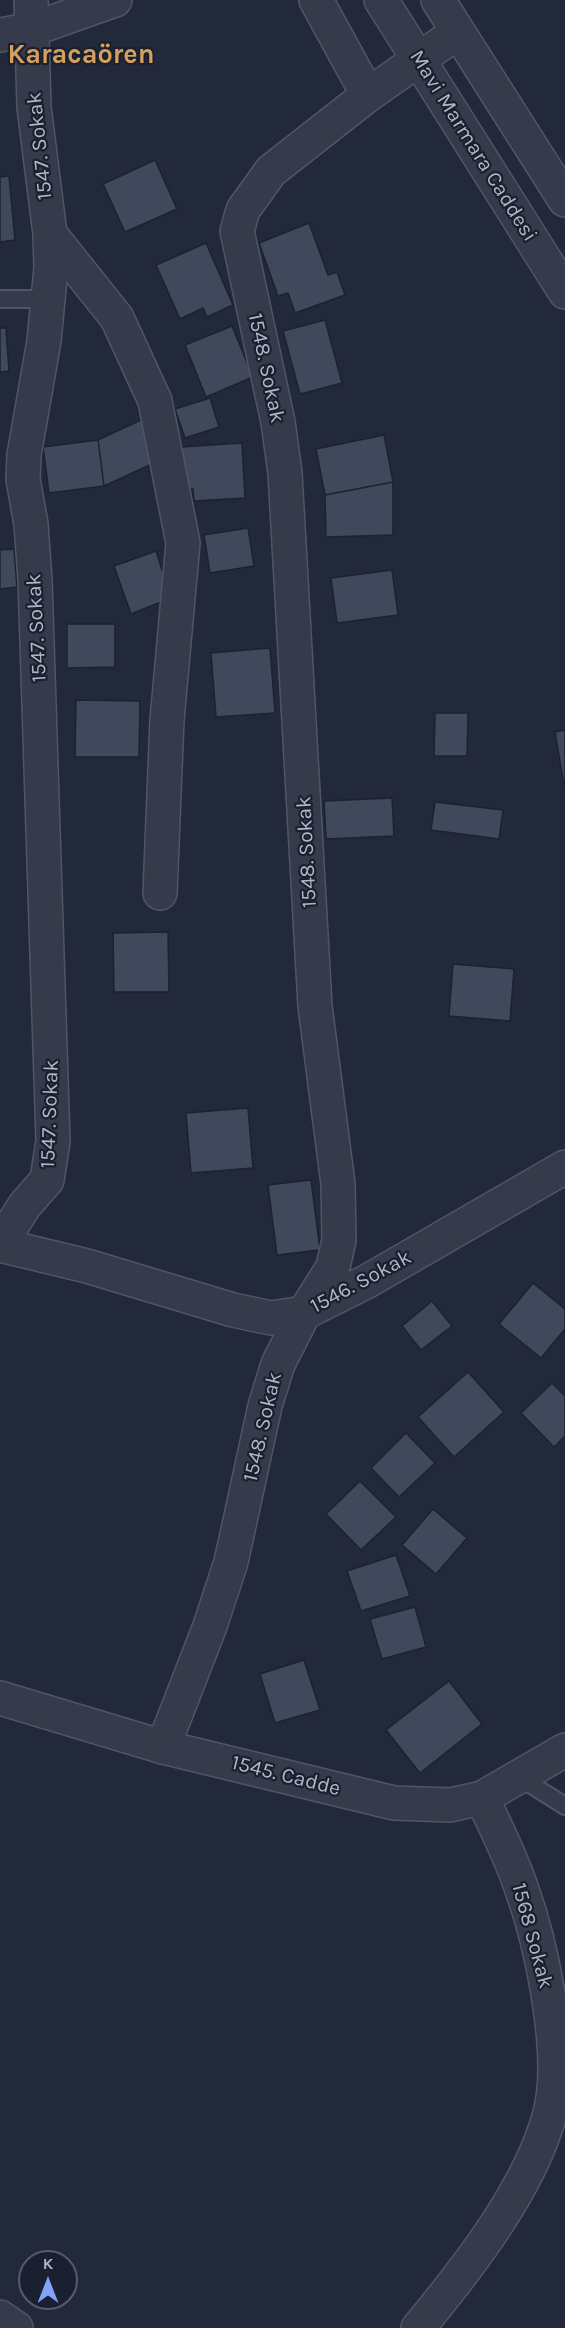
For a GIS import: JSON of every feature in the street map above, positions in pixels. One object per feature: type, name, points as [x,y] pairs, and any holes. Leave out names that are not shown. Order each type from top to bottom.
[{"type":"street","points":[[13,26],[115,0]]},
{"type":"street","points":[[316,0],[368,95]]},
{"type":"street","name":"Mavi Marmara Caddesi","points":[[381,0],[565,292]]},
{"type":"street","points":[[438,0],[565,200]]},
{"type":"street","name":"1547. Sokak","points":[[0,1245],[25,1205],[47,1180],[53,1141],[36,580],[31,524],[23,479],[24,455],[49,299],[50,234],[37,141],[13,26]]},
{"type":"street","name":"1548. Sokak","points":[[163,1747],[210,1626],[231,1562],[265,1406],[278,1364],[304,1313],[333,1267],[339,1240],[338,1184],[315,1006],[285,473],[278,422],[237,231],[243,210],[271,171],[368,95],[458,32]]},
{"type":"street","points":[[50,234],[117,318],[155,401],[183,543],[167,720],[160,892]]},
{"type":"street","points":[[0,495],[24,455]]},
{"type":"street","name":"1546. Sokak","points":[[0,1245],[87,1266],[233,1310],[271,1318],[304,1313],[366,1282],[565,1167]]},
{"type":"street","name":"1545. Cadde","points":[[0,1698],[163,1747],[394,1803],[450,1805],[482,1798],[565,1750]]},
{"type":"street","name":"1568 Sokak","points":[[418,2328],[522,2187],[551,2112],[556,2046],[541,1957],[522,1889],[482,1798]]},
{"type":"street","points":[[0,2317],[16,2328]]},
{"type":"lane","points":[[0,299],[49,299]]},
{"type":"lane","points":[[519,1777],[565,1806]]},
{"type":"building","points":[[155,160],[177,209],[125,232],[103,184]]},
{"type":"building","points":[[9,176],[15,240],[0,242],[0,177]]},
{"type":"building","points":[[309,223],[328,275],[337,272],[345,295],[295,313],[288,293],[278,296],[259,243]]},
{"type":"building","points":[[206,243],[233,305],[207,317],[203,308],[180,319],[156,265]]},
{"type":"building","points":[[325,320],[342,383],[300,394],[283,331]]},
{"type":"building","points":[[232,326],[253,377],[206,397],[185,345]]},
{"type":"building","points":[[0,328],[6,328],[9,371],[0,372]]},
{"type":"building","points":[[210,398],[219,427],[185,438],[175,409]]},
{"type":"building","points":[[145,418],[163,459],[104,486],[98,440]]},
{"type":"building","points":[[384,435],[393,482],[325,495],[316,449]]},
{"type":"building","points":[[98,440],[104,486],[49,493],[43,447]]},
{"type":"building","points":[[242,443],[245,498],[194,501],[193,489],[183,490],[181,447]]},
{"type":"building","points":[[393,482],[393,535],[326,537],[325,495]]},
{"type":"building","points":[[248,528],[254,566],[210,573],[204,535]]},
{"type":"building","points":[[14,549],[17,587],[0,589],[0,550]]},
{"type":"building","points":[[156,551],[171,598],[131,614],[114,566]]},
{"type":"building","points":[[392,570],[398,615],[337,623],[331,578]]},
{"type":"building","points":[[67,624],[115,624],[115,667],[67,668]]},
{"type":"building","points":[[270,648],[275,713],[216,717],[211,653]]},
{"type":"building","points":[[76,700],[140,701],[139,757],[75,757]]},
{"type":"building","points":[[435,713],[468,713],[467,756],[434,756]]},
{"type":"building","points":[[565,730],[565,785],[564,785],[555,732]]},
{"type":"building","points":[[392,798],[394,836],[326,839],[324,801]]},
{"type":"building","points":[[435,802],[503,810],[499,839],[431,830]]},
{"type":"building","points":[[168,932],[169,992],[114,992],[113,933]]},
{"type":"building","points":[[453,964],[514,969],[510,1021],[449,1016]]},
{"type":"building","points":[[248,1108],[253,1168],[191,1173],[186,1113]]},
{"type":"building","points":[[311,1180],[320,1250],[277,1255],[268,1185]]},
{"type":"building","points":[[533,1283],[565,1309],[565,1329],[541,1358],[499,1324]]},
{"type":"building","points":[[432,1301],[452,1326],[421,1350],[402,1326]]},
{"type":"building","points":[[468,1372],[504,1412],[454,1457],[418,1417]]},
{"type":"building","points":[[552,1383],[565,1396],[565,1436],[554,1447],[521,1413]]},
{"type":"building","points":[[406,1433],[435,1463],[399,1497],[371,1468]]},
{"type":"building","points":[[360,1481],[396,1517],[361,1550],[326,1514]]},
{"type":"building","points":[[433,1509],[467,1538],[436,1574],[402,1545]]},
{"type":"building","points":[[396,1555],[410,1596],[361,1611],[347,1571]]},
{"type":"building","points":[[415,1607],[426,1647],[382,1659],[370,1619]]},
{"type":"building","points":[[304,1660],[320,1710],[275,1723],[260,1674]]},
{"type":"building","points":[[449,1681],[482,1724],[420,1773],[386,1730]]},
{"type":"district","name":"Karacaören","points":[[81,55]]}]
